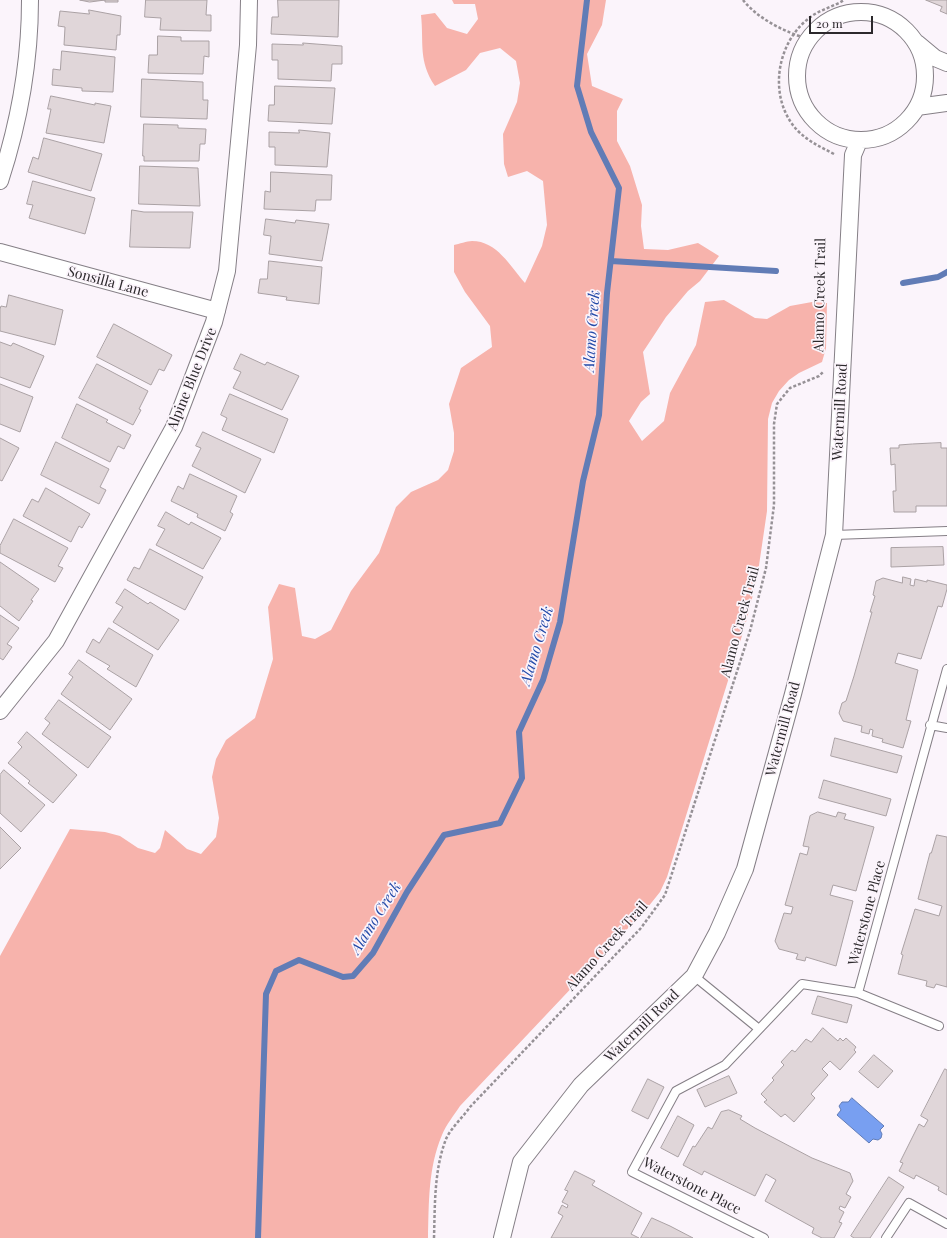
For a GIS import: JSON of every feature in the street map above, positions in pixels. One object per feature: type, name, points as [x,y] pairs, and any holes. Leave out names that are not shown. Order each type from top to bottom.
[{"type":"street","points":[[0,181],[17,118],[27,64],[30,0]]},
{"type":"street","name":"Alpine Blue Drive","points":[[0,711],[56,641],[174,428],[217,311],[227,271],[248,45],[249,0]]},
{"type":"street","points":[[917,43],[925,64],[925,86],[917,108],[907,122],[893,132],[876,139],[859,141],[838,136],[819,126],[805,109],[797,90],[796,68],[802,47],[801,37],[833,18],[876,6],[906,29],[917,43],[935,58],[947,63]]},
{"type":"street","points":[[917,108],[947,103]]},
{"type":"street","name":"Watermill Road","points":[[503,1237],[521,1162],[581,1085],[694,976],[717,933],[745,869],[834,535],[854,155],[859,141]]},
{"type":"street","name":"Sonsilla Lane","points":[[0,252],[217,311]]},
{"type":"lane","points":[[834,535],[947,531]]},
{"type":"lane","name":"Waterstone Place","points":[[764,1238],[632,1172],[676,1091],[725,1065],[802,984],[858,993],[930,725],[947,669]]},
{"type":"lane","points":[[930,725],[947,728]]},
{"type":"lane","points":[[694,976],[760,1029]]},
{"type":"lane","points":[[858,993],[939,1026]]},
{"type":"lane","points":[[886,1238],[909,1203],[947,1224]]},
{"type":"path","points":[[743,0],[748,6],[767,20],[801,37]]},
{"type":"path","points":[[835,162],[835,154],[811,143],[797,130],[781,102],[778,87],[780,69],[784,54],[801,37],[809,18],[844,0]]},
{"type":"path","name":"Alamo Creek Trail","points":[[434,1238],[436,1185],[440,1160],[447,1138],[470,1107],[641,928],[665,896],[750,631],[766,568],[774,505],[774,424],[777,404],[790,388],[819,376],[824,370]]},
{"type":"shaded area","points":[[452,0],[606,0],[602,25],[587,54],[592,86],[623,99],[617,111],[617,141],[630,166],[642,205],[641,226],[644,249],[668,250],[698,243],[719,256],[700,281],[688,291],[666,317],[643,352],[650,394],[641,402],[629,421],[642,441],[664,421],[670,393],[696,345],[705,302],[724,300],[755,318],[767,319],[790,306],[812,302],[827,303],[826,348],[822,362],[799,373],[789,380],[779,391],[772,403],[768,419],[767,511],[757,579],[745,626],[667,877],[660,892],[648,907],[460,1106],[450,1120],[437,1147],[434,1160],[430,1186],[428,1238],[0,1238],[0,956],[70,829],[105,832],[120,836],[138,848],[155,853],[160,848],[165,830],[187,849],[201,854],[216,837],[219,818],[212,777],[216,759],[226,740],[255,718],[273,659],[268,607],[279,584],[295,588],[302,636],[315,639],[331,630],[351,591],[379,553],[396,507],[411,492],[438,480],[448,470],[454,451],[454,433],[449,404],[461,368],[492,347],[490,326],[465,292],[454,272],[454,245],[472,241],[489,245],[508,262],[525,283],[542,246],[547,225],[543,181],[527,171],[508,177],[504,164],[503,134],[517,102],[520,83],[516,61],[500,48],[480,53],[466,70],[435,86],[426,68],[423,52],[421,15],[435,13],[447,28],[467,34],[478,19],[475,4],[454,4]]},
{"type":"water","points":[[852,1098],[884,1126],[880,1130],[882,1134],[881,1138],[878,1140],[873,1139],[869,1143],[837,1115],[841,1110],[839,1106],[842,1102],[848,1102]]},
{"type":"building","points":[[80,0],[105,0],[90,2]]},
{"type":"building","points":[[105,0],[118,0],[118,2],[105,2]]},
{"type":"building","points":[[146,0],[207,0],[206,15],[211,15],[211,31],[160,30],[161,18],[145,17]]},
{"type":"building","points":[[278,0],[339,0],[338,37],[271,34],[272,17],[278,17]]},
{"type":"building","points":[[926,0],[947,0],[947,14],[940,11],[942,7]]},
{"type":"building","points":[[89,10],[121,16],[120,35],[117,35],[116,50],[64,45],[65,27],[58,26],[60,11],[89,14]]},
{"type":"building","points":[[158,36],[181,37],[181,41],[209,41],[209,57],[204,56],[203,74],[148,73],[149,55],[157,55]]},
{"type":"building","points":[[303,43],[342,46],[342,64],[332,64],[331,81],[278,79],[278,60],[272,60],[272,44],[303,45]]},
{"type":"building","points":[[62,51],[115,57],[113,92],[82,91],[82,88],[52,85],[53,69],[60,70]]},
{"type":"building","points":[[142,79],[203,82],[203,100],[208,100],[207,119],[141,117]]},
{"type":"building","points":[[275,86],[335,88],[332,124],[268,121],[269,105],[274,105]]},
{"type":"building","points":[[51,96],[95,105],[95,103],[111,106],[104,143],[46,133],[51,109],[48,109]]},
{"type":"building","points":[[144,124],[178,125],[178,128],[206,129],[205,144],[200,144],[199,161],[144,161]]},
{"type":"building","points":[[299,130],[330,133],[327,167],[275,165],[275,147],[269,147],[269,132],[299,133]]},
{"type":"building","points":[[44,138],[102,154],[91,191],[28,172],[33,157],[38,159]]},
{"type":"building","points":[[140,166],[198,168],[200,206],[139,204]]},
{"type":"building","points":[[271,172],[332,175],[331,200],[316,200],[315,211],[264,209],[265,191],[270,192]]},
{"type":"building","points":[[33,181],[95,198],[85,234],[29,218],[33,205],[27,204]]},
{"type":"building","points":[[132,210],[144,212],[193,212],[190,248],[130,247]]},
{"type":"building","points":[[266,219],[295,223],[296,220],[329,224],[322,261],[269,254],[271,236],[264,235]]},
{"type":"building","points":[[269,261],[322,267],[319,304],[286,300],[287,297],[258,293],[260,279],[267,279]]},
{"type":"building","points":[[9,295],[63,310],[55,345],[0,331],[0,309],[1,306],[6,307]]},
{"type":"building","points":[[114,324],[172,355],[164,371],[159,369],[151,385],[97,357]]},
{"type":"building","points":[[0,342],[11,346],[13,343],[44,356],[30,388],[0,377]]},
{"type":"building","points":[[241,354],[265,365],[267,362],[299,376],[282,410],[233,388],[241,372],[234,369]]},
{"type":"building","points":[[97,364],[148,391],[139,409],[141,410],[133,425],[79,398]]},
{"type":"building","points":[[0,384],[33,397],[20,432],[0,424]]},
{"type":"building","points":[[230,394],[288,419],[274,453],[222,430],[227,418],[221,415]]},
{"type":"building","points":[[77,404],[108,420],[106,422],[131,435],[124,449],[118,446],[110,462],[62,438]]},
{"type":"building","points":[[203,432],[261,459],[245,493],[192,466],[201,448],[196,446]]},
{"type":"building","points":[[0,438],[19,448],[2,481],[0,480]]},
{"type":"building","points":[[56,442],[109,469],[100,487],[106,490],[99,504],[41,475]]},
{"type":"building","points":[[941,443],[941,448],[947,448],[947,506],[916,506],[916,512],[894,512],[893,491],[896,491],[895,464],[891,465],[890,448],[899,448],[899,445]]},
{"type":"building","points":[[190,474],[237,496],[230,512],[233,514],[225,531],[197,517],[198,514],[171,501],[178,486],[183,489]]},
{"type":"building","points":[[46,488],[90,514],[82,528],[79,526],[71,542],[23,516],[32,499],[38,502]]},
{"type":"building","points":[[166,512],[189,525],[191,522],[221,538],[203,569],[156,545],[165,529],[158,526]]},
{"type":"building","points":[[14,519],[68,548],[58,566],[63,568],[55,582],[0,553],[0,546]]},
{"type":"building","points":[[943,547],[944,565],[891,567],[891,548]]},
{"type":"building","points":[[150,549],[203,577],[185,610],[127,580],[134,567],[139,569]]},
{"type":"building","points":[[0,562],[39,589],[31,600],[33,601],[19,621],[0,606]]},
{"type":"building","points":[[903,577],[911,579],[910,585],[914,586],[915,579],[927,582],[927,580],[947,585],[947,589],[942,607],[938,606],[921,659],[898,653],[895,663],[918,670],[906,720],[911,721],[903,748],[882,742],[883,739],[872,736],[873,730],[870,729],[869,734],[861,732],[862,726],[843,721],[839,713],[842,703],[846,701],[872,612],[870,612],[875,596],[873,595],[876,581],[883,578],[902,583]]},
{"type":"building","points":[[125,589],[148,604],[150,602],[179,620],[158,650],[113,622],[123,607],[116,603]]},
{"type":"building","points":[[0,615],[19,628],[7,644],[12,647],[3,660],[0,658]]},
{"type":"building","points":[[109,628],[153,655],[136,687],[107,669],[110,666],[86,652],[93,639],[99,643]]},
{"type":"building","points":[[79,660],[132,699],[110,730],[61,694],[73,677],[69,674]]},
{"type":"building","points":[[59,700],[111,737],[88,768],[42,734],[50,723],[45,719]]},
{"type":"building","points":[[27,732],[77,775],[53,803],[28,783],[30,781],[8,763],[22,747],[18,743]]},
{"type":"building","points":[[835,738],[902,756],[897,773],[831,756]]},
{"type":"building","points":[[4,770],[45,805],[21,832],[0,813],[0,775]]},
{"type":"building","points":[[824,780],[891,799],[886,816],[819,798]]},
{"type":"building","points":[[818,812],[836,817],[838,812],[846,814],[844,819],[874,827],[856,891],[833,885],[830,895],[853,901],[836,966],[806,957],[805,961],[796,959],[798,954],[779,949],[775,941],[784,913],[791,914],[793,907],[785,905],[800,853],[807,855],[809,847],[803,846],[810,816]]},
{"type":"building","points":[[0,827],[21,848],[0,869]]},
{"type":"building","points":[[937,835],[947,837],[947,987],[936,984],[934,988],[926,986],[927,981],[898,974],[903,955],[901,954],[915,909],[939,916],[942,906],[918,899],[930,853]]},
{"type":"building","points":[[818,996],[852,1005],[847,1023],[812,1014]]},
{"type":"building","points":[[823,1028],[838,1041],[840,1038],[843,1041],[846,1038],[856,1047],[854,1050],[856,1052],[840,1070],[830,1061],[822,1069],[828,1075],[811,1094],[815,1098],[794,1122],[785,1114],[781,1117],[764,1102],[767,1100],[761,1094],[774,1080],[772,1078],[784,1065],[781,1062],[792,1050],[795,1052],[806,1039],[811,1042]]},
{"type":"building","points":[[874,1055],[893,1071],[878,1088],[859,1072]]},
{"type":"building","points":[[945,1069],[947,1070],[947,1195],[938,1190],[939,1187],[916,1175],[914,1179],[899,1171],[903,1163],[900,1162],[919,1124],[924,1127],[928,1120],[921,1116]]},
{"type":"building","points":[[729,1076],[737,1093],[705,1107],[697,1090]]},
{"type":"building","points":[[648,1079],[664,1087],[648,1119],[632,1111]]},
{"type":"building","points":[[729,1110],[742,1116],[740,1119],[755,1128],[812,1158],[850,1173],[853,1181],[846,1194],[851,1197],[845,1208],[840,1206],[839,1209],[844,1212],[839,1222],[842,1223],[834,1238],[822,1238],[812,1233],[814,1228],[765,1201],[776,1180],[766,1174],[755,1196],[704,1171],[702,1175],[683,1165],[693,1146],[695,1147],[708,1127],[712,1129],[721,1112]]},
{"type":"building","points":[[678,1116],[694,1125],[678,1157],[661,1148]]},
{"type":"building","points":[[575,1171],[595,1181],[592,1185],[642,1213],[631,1234],[639,1238],[551,1238],[563,1216],[558,1213],[562,1205],[567,1208],[568,1205],[562,1202],[568,1191],[565,1190]]},
{"type":"building","points":[[889,1177],[904,1187],[870,1238],[854,1238],[851,1236]]},
{"type":"building","points":[[652,1218],[670,1226],[693,1238],[641,1238]]},
{"type":"waterway","name":"Alamo Creek","points":[[258,1238],[266,994],[276,971],[299,960],[343,977],[353,976],[373,953],[407,892],[444,835],[500,823],[522,778],[519,732],[543,680],[560,622],[583,481],[599,415],[607,293],[619,188],[591,132],[577,86],[587,0]]},
{"type":"waterway","points":[[611,261],[776,271]]},
{"type":"waterway","points":[[903,283],[938,277],[947,272]]}]
